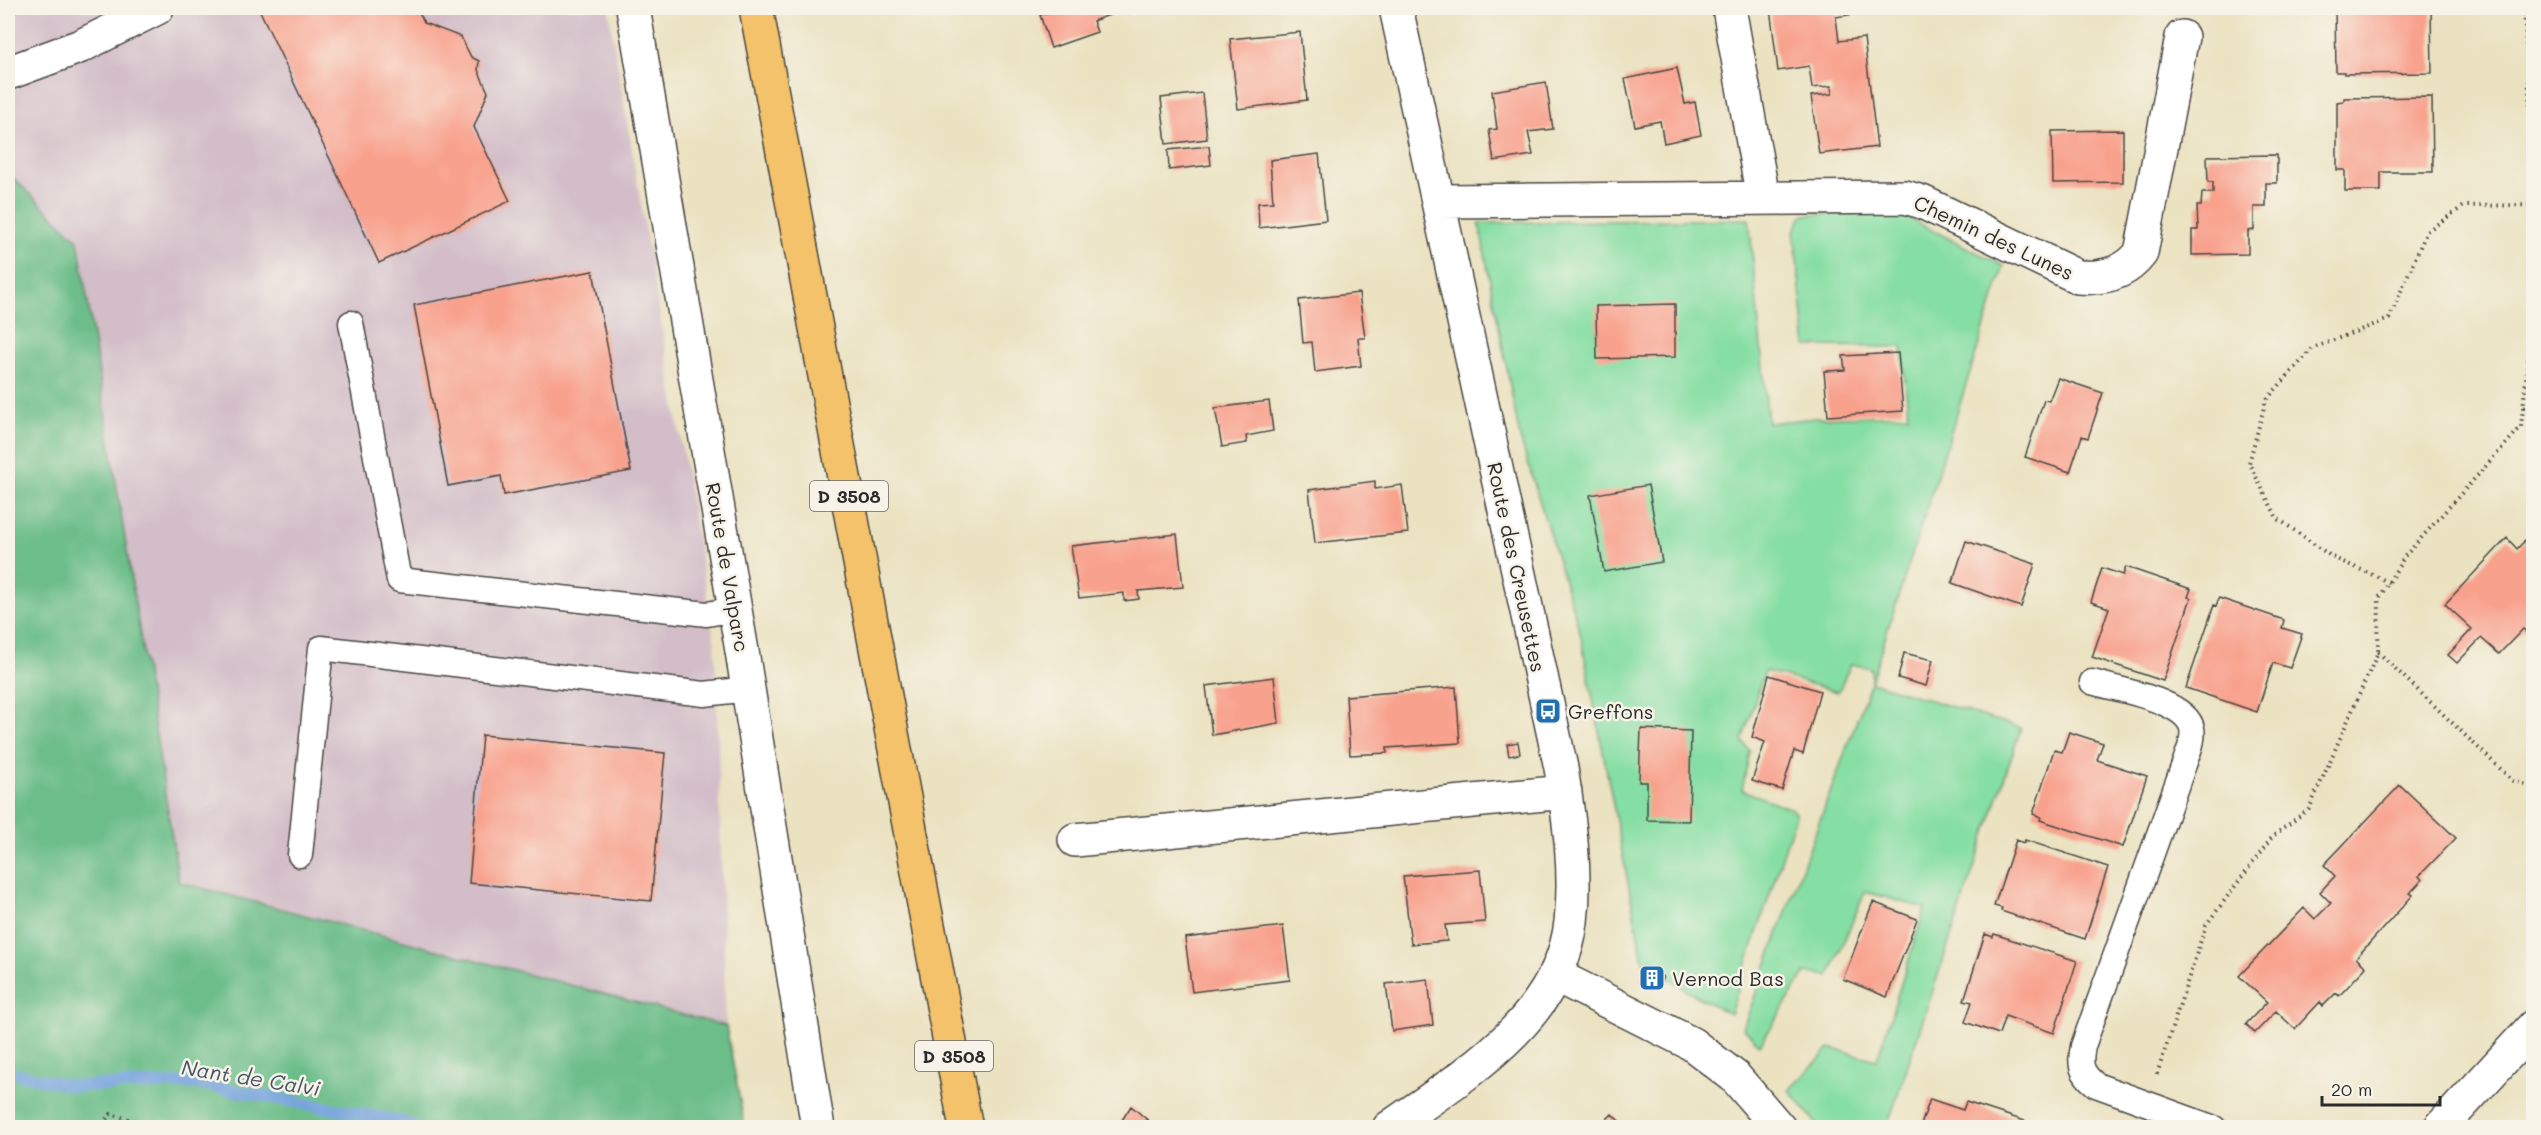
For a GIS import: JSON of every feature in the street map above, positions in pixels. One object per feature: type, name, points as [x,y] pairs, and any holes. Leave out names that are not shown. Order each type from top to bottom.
[{"type":"highway","name":"D 3508","points":[[756,8],[966,1128]]},
{"type":"street","points":[[8,73],[81,46],[157,8]]},
{"type":"street","name":"Route de Valparc","points":[[633,8],[749,689],[818,1128]]},
{"type":"street","name":"Route des Creusettes","points":[[1389,1128],[1498,1047],[1524,1021],[1555,975],[1571,924],[1572,861],[1565,792],[1396,8]]},
{"type":"street","points":[[1729,8],[1763,198]]},
{"type":"street","name":"Chemin des Lunes","points":[[1438,201],[1905,197],[1922,202],[2078,278],[2094,279],[2108,276],[2134,262],[2141,253],[2182,37]]},
{"type":"street","points":[[1075,840],[1565,792]]},
{"type":"street","points":[[1555,975],[1692,1044],[1735,1077],[1779,1128]]},
{"type":"street","points":[[2440,1128],[2534,1026]]},
{"type":"lane","points":[[351,323],[399,580],[707,614],[735,609]]},
{"type":"lane","points":[[300,855],[321,648],[704,694],[749,689]]},
{"type":"lane","points":[[2092,682],[2170,705],[2184,713],[2193,730],[2187,756],[2080,1059],[2085,1077],[2096,1085],[2214,1128]]},
{"type":"path","points":[[2524,8],[2534,172]]},
{"type":"path","points":[[2389,582],[2332,557],[2277,518],[2248,463],[2266,400],[2313,348],[2389,319],[2427,231],[2464,206],[2534,205]]},
{"type":"path","points":[[2147,1103],[2206,925],[2273,836],[2309,809],[2378,652],[2379,598],[2405,556],[2521,427],[2530,332],[2534,253]]},
{"type":"path","points":[[2523,406],[2534,403]]},
{"type":"path","points":[[2378,652],[2513,781],[2534,787]]},
{"type":"path","points":[[98,1128],[111,1114],[159,1128]]},
{"type":"shaded area","points":[[8,8],[608,8],[715,643],[726,1026],[179,883],[78,240],[8,173]]},
{"type":"green space","points":[[8,173],[78,240],[179,882],[726,1026],[745,1127],[8,1127]]},
{"type":"green space","points":[[1892,210],[2004,266],[1871,682],[1871,668],[1851,664],[1838,692],[1765,671],[1742,741],[1750,751],[1742,790],[1792,809],[1796,815],[1730,1014],[1698,997],[1643,961],[1580,632],[1520,438],[1479,223],[1749,219],[1768,423],[1816,418],[1908,415],[1902,347],[1806,346],[1794,231],[1803,215]]},
{"type":"green space","points":[[1871,682],[2021,728],[1887,1127],[1819,1127],[1789,1090],[1830,1048],[1877,1060],[1925,908],[1865,892],[1829,976],[1805,973],[1760,1045],[1743,1028]]},
{"type":"building","points":[[267,8],[417,8],[424,23],[461,37],[471,57],[479,61],[478,70],[488,92],[474,127],[510,201],[379,263],[260,11]]},
{"type":"building","points":[[1061,8],[1144,8],[1127,14],[1125,9],[1093,21],[1097,32],[1051,48],[1040,15]]},
{"type":"building","points":[[1770,8],[1859,8],[1860,13],[1836,17],[1839,41],[1864,38],[1877,147],[1819,154],[1811,96],[1832,94],[1831,86],[1812,88],[1809,66],[1778,71]]},
{"type":"building","points":[[2335,8],[2431,8],[2432,73],[2344,74],[2344,72],[2336,72]]},
{"type":"building","points":[[1300,32],[1307,100],[1238,109],[1230,39]]},
{"type":"building","points":[[1677,68],[1685,104],[1695,102],[1701,135],[1664,143],[1660,121],[1635,126],[1625,79]]},
{"type":"building","points":[[1546,82],[1553,129],[1528,132],[1533,155],[1494,161],[1489,130],[1497,129],[1492,91]]},
{"type":"building","points":[[1202,93],[1207,139],[1166,144],[1161,98]]},
{"type":"building","points":[[2432,97],[2433,172],[2381,172],[2381,191],[2345,191],[2345,170],[2337,170],[2337,102],[2344,101],[2344,98]]},
{"type":"building","points":[[2123,130],[2123,182],[2053,183],[2052,131]]},
{"type":"building","points":[[1209,146],[1211,165],[1169,170],[1168,150]]},
{"type":"building","points":[[1319,154],[1326,220],[1259,228],[1258,203],[1273,202],[1270,160]]},
{"type":"building","points":[[2277,155],[2277,183],[2266,183],[2266,207],[2254,207],[2254,230],[2248,231],[2248,254],[2192,255],[2192,230],[2198,230],[2197,206],[2201,206],[2202,193],[2213,193],[2213,182],[2208,182],[2207,156]]},
{"type":"building","points":[[593,271],[631,471],[504,495],[501,476],[448,486],[414,305]]},
{"type":"building","points":[[1359,293],[1365,338],[1358,338],[1361,366],[1315,372],[1312,342],[1303,343],[1299,300]]},
{"type":"building","points":[[1675,304],[1675,357],[1597,359],[1596,306]]},
{"type":"building","points":[[1898,353],[1903,411],[1828,416],[1824,371],[1845,370],[1843,356]]},
{"type":"building","points":[[2058,378],[2103,393],[2088,438],[2082,436],[2070,472],[2025,457],[2044,400],[2049,401]]},
{"type":"building","points":[[1269,401],[1273,431],[1246,436],[1247,443],[1222,447],[1215,408]]},
{"type":"building","points":[[1375,481],[1375,489],[1402,485],[1408,533],[1315,543],[1309,490]]},
{"type":"building","points":[[1648,485],[1662,562],[1604,572],[1590,495]]},
{"type":"building","points":[[2534,531],[2534,627],[2528,633],[2523,629],[2499,654],[2481,638],[2457,663],[2448,655],[2472,629],[2445,604],[2507,538],[2517,549]]},
{"type":"building","points":[[1177,534],[1183,587],[1138,591],[1139,599],[1124,601],[1124,593],[1079,598],[1071,546]]},
{"type":"building","points":[[1966,541],[2035,564],[2021,607],[1952,583]]},
{"type":"building","points":[[2126,567],[2191,589],[2188,597],[2191,598],[2163,681],[2092,657],[2109,608],[2091,602],[2102,568],[2123,575]]},
{"type":"building","points":[[2219,598],[2284,620],[2282,628],[2302,634],[2290,668],[2273,663],[2257,712],[2186,688],[2214,605],[2216,606]]},
{"type":"building","points":[[1904,653],[1933,660],[1926,686],[1898,678]]},
{"type":"building","points":[[1769,675],[1820,691],[1803,754],[1794,751],[1782,790],[1752,781],[1765,742],[1752,737]]},
{"type":"building","points":[[1274,677],[1279,723],[1212,735],[1206,686]]},
{"type":"building","points":[[1456,687],[1460,743],[1387,748],[1387,753],[1350,755],[1346,696]]},
{"type":"building","points":[[1641,729],[1691,731],[1689,821],[1647,820],[1647,782],[1639,782]]},
{"type":"building","points":[[2069,732],[2103,743],[2097,760],[2147,776],[2123,847],[2040,820],[2041,817],[2033,814],[2054,750],[2062,752]]},
{"type":"building","points":[[482,735],[665,753],[651,901],[469,883]]},
{"type":"building","points":[[1518,742],[1520,754],[1509,756],[1507,744]]},
{"type":"building","points":[[2400,785],[2456,838],[2419,876],[2422,880],[2410,893],[2413,895],[2356,958],[2366,967],[2339,996],[2336,993],[2323,1006],[2320,1002],[2295,1029],[2276,1011],[2255,1033],[2246,1024],[2267,1002],[2239,976],[2304,908],[2315,919],[2331,903],[2320,892],[2335,876],[2324,865]]},
{"type":"building","points":[[2016,840],[2024,843],[2025,840],[2108,867],[2085,939],[2001,911],[2002,908],[1994,906]]},
{"type":"building","points":[[1480,870],[1485,922],[1445,925],[1447,941],[1411,944],[1403,876]]},
{"type":"building","points":[[1873,902],[1917,919],[1887,997],[1843,979]]},
{"type":"building","points":[[1283,926],[1290,980],[1192,992],[1185,938]]},
{"type":"building","points":[[1985,934],[1993,937],[1994,934],[2077,961],[2054,1033],[2005,1016],[1999,1034],[1965,1022],[1972,1002],[1964,1000]]},
{"type":"building","name":"Vernod Bas","points":[[1646,968],[1663,977],[1657,988],[1640,980]]},
{"type":"building","points":[[1428,979],[1433,1025],[1392,1031],[1386,984]]},
{"type":"building","points":[[1930,1099],[1963,1110],[1966,1102],[2031,1123],[2030,1128],[1920,1128]]},
{"type":"building","points":[[1131,1106],[1157,1128],[1117,1128]]},
{"type":"building","points":[[1612,1114],[1626,1128],[1598,1128]]},
{"type":"waterway","name":"Nant de Calvi","points":[[8,1072],[72,1086],[193,1083],[399,1121],[417,1128]]},
{"type":"place","name":"Greffons","points":[[1548,711]]},
{"type":"place","name":"Vernod Bas","points":[[1652,978]]}]
